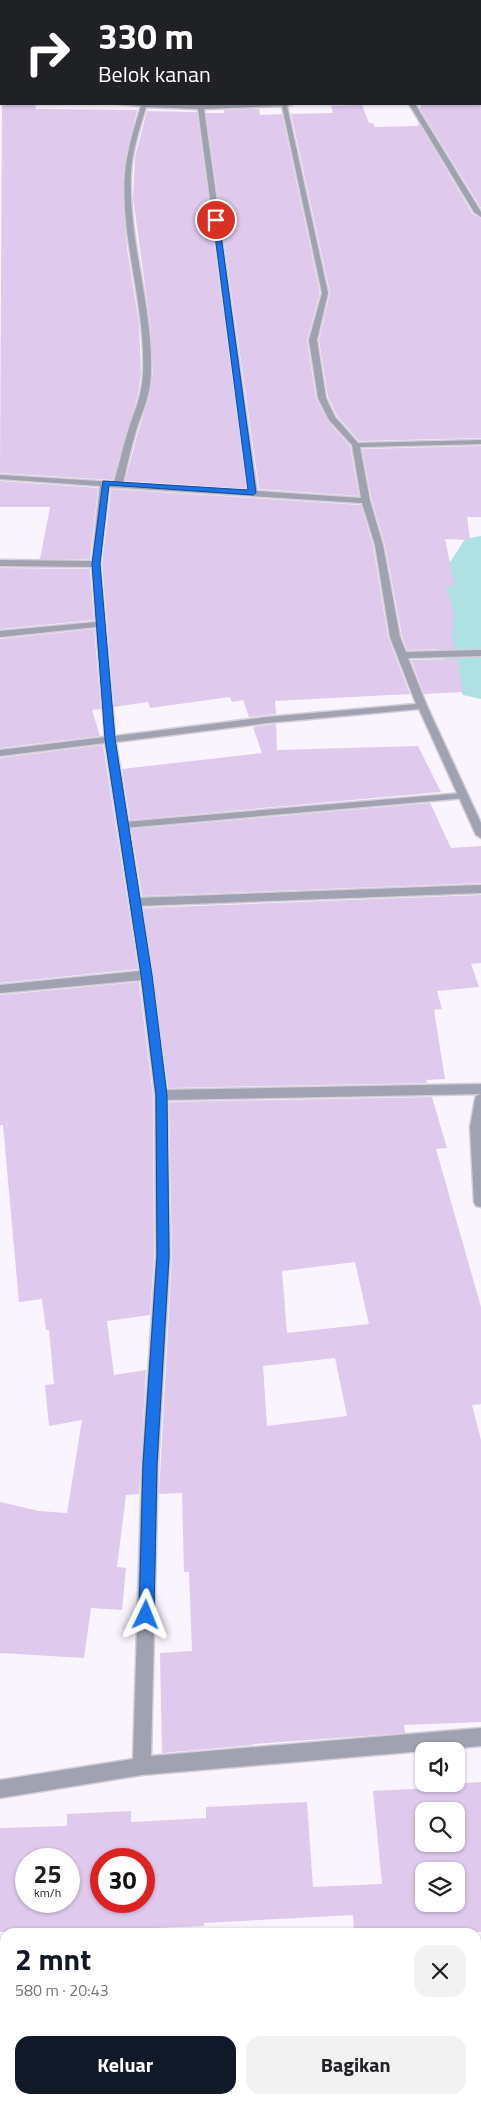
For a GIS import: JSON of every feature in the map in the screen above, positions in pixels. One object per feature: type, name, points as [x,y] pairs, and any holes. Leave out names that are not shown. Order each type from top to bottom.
[{"type":"street","points":[[118,484],[132,430],[144,400],[147,372],[140,286],[129,220],[128,172],[144,105]]},
{"type":"street","points":[[172,105],[242,105]]},
{"type":"street","points":[[284,105],[325,293],[313,340],[322,398],[332,418],[356,445],[366,500],[379,545],[394,637],[422,706],[481,835]]},
{"type":"street","points":[[413,105],[477,212],[481,215]]},
{"type":"street","points":[[201,106],[253,493]]},
{"type":"street","points":[[356,445],[481,442]]},
{"type":"street","points":[[0,477],[366,500]]},
{"type":"street","points":[[105,483],[96,564],[110,739],[146,975],[161,1095],[163,1256],[150,1464],[142,1766]]},
{"type":"street","points":[[0,563],[96,564]]},
{"type":"street","points":[[0,634],[100,624]]},
{"type":"street","points":[[402,655],[481,653]]},
{"type":"street","points":[[0,753],[267,720],[422,706]]},
{"type":"street","points":[[124,825],[462,796]]},
{"type":"street","points":[[135,902],[481,889]]},
{"type":"street","points":[[0,989],[146,975]]},
{"type":"street","points":[[161,1095],[481,1089]]},
{"type":"street","points":[[481,1100],[477,1127],[481,1202]]},
{"type":"street","points":[[0,1789],[142,1766],[481,1737]]},
{"type":"building","points":[[2,105],[35,105],[36,109],[137,110],[126,156],[123,198],[127,248],[139,323],[141,373],[138,395],[113,480],[0,473]]},
{"type":"building","points":[[362,105],[369,123],[373,123],[375,127],[418,126],[419,123],[472,213],[481,219],[481,438],[359,441],[337,416],[328,397],[319,340],[330,293],[291,114],[333,113],[331,106]]},
{"type":"building","points":[[421,105],[481,105],[481,208],[420,109]]},
{"type":"building","points":[[259,109],[260,115],[282,114],[320,293],[307,340],[316,398],[328,421],[350,446],[359,496],[259,489],[206,113],[224,113],[224,110]]},
{"type":"building","points":[[147,111],[197,112],[247,489],[125,481],[149,397],[153,373],[150,323],[133,198],[135,157]]},
{"type":"building","points":[[481,446],[481,517],[467,517],[470,540],[445,539],[455,586],[446,586],[455,616],[452,616],[454,630],[451,630],[455,649],[407,650],[402,636],[385,545],[372,501],[362,449]]},
{"type":"building","points":[[0,481],[98,488],[90,559],[40,559],[50,507],[0,507]]},
{"type":"building","points":[[111,489],[361,505],[373,545],[388,637],[410,694],[275,701],[276,714],[249,717],[243,700],[232,702],[230,697],[150,708],[148,702],[114,707],[102,564]]},
{"type":"building","points":[[0,568],[90,569],[94,620],[0,629]]},
{"type":"building","points":[[94,629],[101,709],[92,710],[100,736],[0,748],[0,639]]},
{"type":"building","points":[[457,659],[463,692],[424,694],[411,660]]},
{"type":"building","points":[[276,724],[277,750],[418,746],[441,792],[130,820],[122,769],[262,753],[253,727]]},
{"type":"building","points":[[103,745],[138,969],[0,983],[0,758]]},
{"type":"building","points":[[430,803],[451,848],[481,846],[481,883],[142,896],[131,829]]},
{"type":"building","points":[[481,895],[481,963],[471,964],[479,987],[437,991],[442,1009],[434,1010],[445,1079],[426,1080],[427,1083],[168,1088],[143,908]]},
{"type":"building","points":[[139,982],[153,1095],[154,1256],[150,1315],[107,1321],[114,1375],[146,1370],[139,1494],[126,1495],[117,1567],[126,1568],[122,1610],[91,1608],[84,1658],[0,1653],[0,1502],[39,1511],[67,1513],[82,1420],[49,1426],[45,1385],[54,1384],[49,1330],[46,1330],[42,1299],[19,1302],[3,1125],[0,1125],[0,995]]},
{"type":"building","points":[[432,1097],[447,1148],[436,1149],[481,1307],[481,1404],[472,1405],[481,1440],[481,1722],[404,1725],[405,1733],[253,1744],[162,1753],[160,1653],[192,1651],[189,1572],[184,1572],[182,1493],[159,1494],[172,1256],[169,1102]],"holes":[[[355,1262],[369,1324],[287,1333],[282,1271]],[[335,1358],[347,1416],[267,1426],[263,1366]]]},
{"type":"building","points":[[481,1782],[481,1928],[354,1928],[353,1915],[204,1923],[204,1926],[155,1928],[0,1928],[0,1828],[67,1826],[67,1814],[131,1811],[131,1822],[206,1818],[206,1807],[307,1802],[313,1887],[382,1884],[373,1791],[415,1789],[415,1792],[465,1792],[465,1783]]},
{"type":"waterway","points":[[481,549],[459,584],[461,647],[481,684]]},
{"type":"route","points":[[146,1615],[150,1464],[163,1256],[161,1095],[130,862],[110,739],[96,564],[105,483],[253,493],[216,220]]}]
